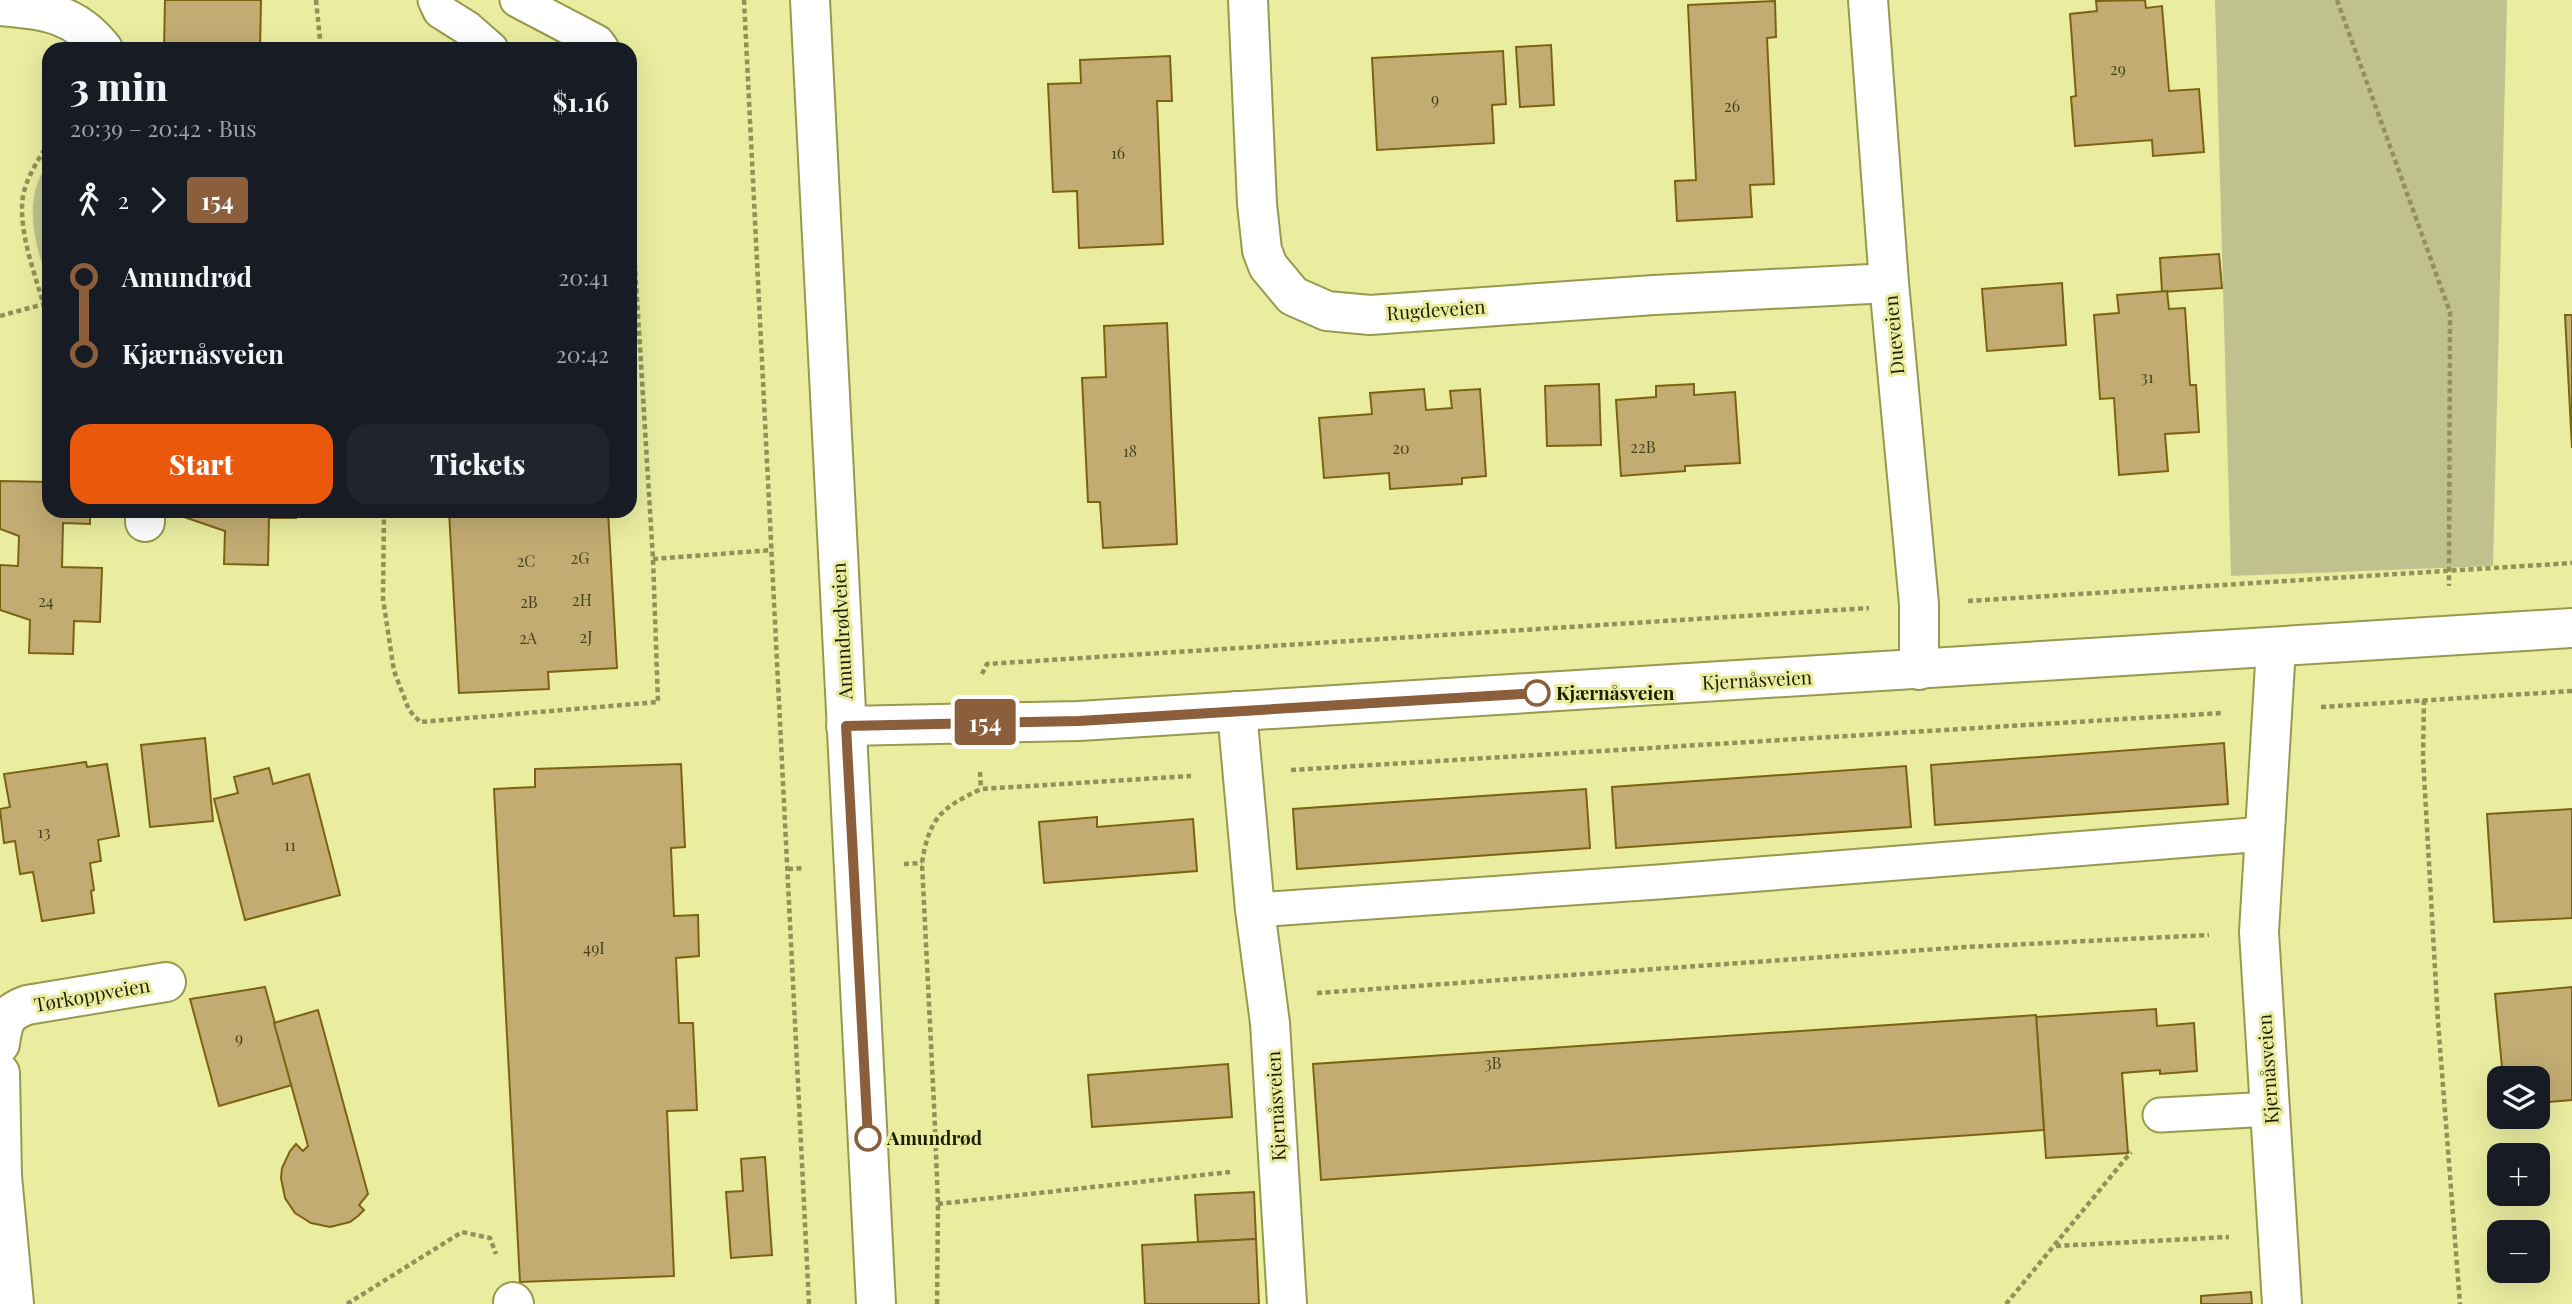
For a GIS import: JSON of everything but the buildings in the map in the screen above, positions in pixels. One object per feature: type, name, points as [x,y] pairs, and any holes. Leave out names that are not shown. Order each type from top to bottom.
[{"type":"street","name":"Amundrødveien","points":[[810,0],[876,1304]]},
{"type":"street","name":"Rugdeveien","points":[[1248,0],[1262,250],[1268,265],[1293,296],[1314,306],[1327,311],[1370,315],[1654,295],[1889,283]]},
{"type":"street","name":"Dueveien","points":[[1868,0],[1889,283],[1919,604],[1919,670]]},
{"type":"street","points":[[0,6],[64,16],[90,33],[97,42]]},
{"type":"street","name":"Kjernåsveien","points":[[846,726],[1079,721],[2572,628]]},
{"type":"street","name":"Kjernåsveien","points":[[2276,647],[2259,932],[2282,1304]]},
{"type":"street","name":"Kjernåsveien","points":[[1237,711],[1255,910],[1270,1023],[1286,1304]]},
{"type":"street","name":"Tørkoppveien","points":[[0,1044],[2,1025],[12,1010],[27,1005],[166,982]]},
{"type":"street","points":[[0,1073],[2,1176],[14,1304]]},
{"type":"lane","points":[[435,0],[440,11],[483,42]]},
{"type":"lane","points":[[517,0],[597,42]]},
{"type":"lane","points":[[1255,910],[1630,884],[2264,834]]},
{"type":"lane","points":[[2160,1115],[2271,1109]]},
{"type":"path","points":[[316,0],[320,42]]},
{"type":"path","points":[[744,0],[809,1304]]},
{"type":"path","points":[[2337,0],[2449,312],[2449,636]]},
{"type":"path","points":[[42,154],[31,172],[23,194],[22,219],[42,295]]},
{"type":"path","points":[[384,518],[383,599],[394,671],[408,710],[421,722],[658,702],[653,559],[637,299]]},
{"type":"path","points":[[0,316],[42,304]]},
{"type":"path","points":[[653,559],[772,550]]},
{"type":"path","points":[[981,789],[977,685],[987,664],[2572,563]]},
{"type":"path","points":[[937,1304],[938,1204],[922,863],[926,839],[942,811],[981,789],[2572,691]]},
{"type":"path","points":[[2424,700],[2423,757],[2437,1008],[2460,1304]]},
{"type":"path","points":[[1266,997],[1952,948],[2259,932]]},
{"type":"path","points":[[2006,1304],[2160,1115]]},
{"type":"path","points":[[938,1204],[1279,1166]]},
{"type":"path","points":[[347,1304],[462,1233],[490,1238],[514,1303]]},
{"type":"path","points":[[2055,1246],[2279,1234]]},
{"type":"green space","points":[[2215,0],[2507,0],[2493,566],[2231,576]]},
{"type":"green space","points":[[42,173],[42,265],[33,223],[35,192]]},
{"type":"bus line","name":"154","points":[[868,1138],[846,726],[1079,721],[1537,693]]},
{"type":"place","name":"Kjærnåsveien","points":[[1537,693]]},
{"type":"place","name":"Amundrød","points":[[868,1138]]}]
